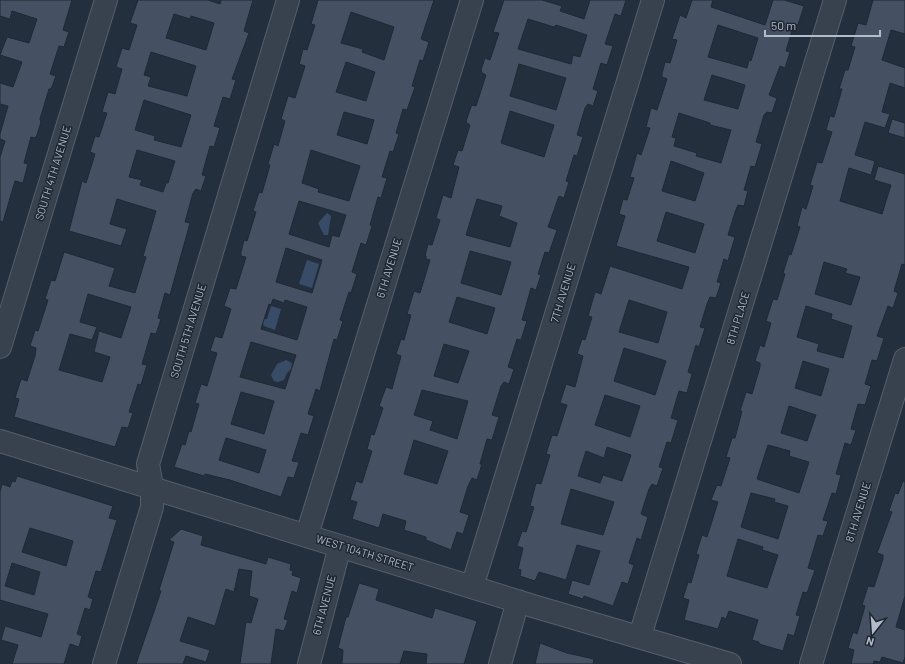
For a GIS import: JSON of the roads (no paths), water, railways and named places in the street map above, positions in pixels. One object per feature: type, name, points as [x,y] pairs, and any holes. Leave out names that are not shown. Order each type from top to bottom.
[{"type":"street","name":"SOUTH 4TH AVENUE","points":[[0,346],[106,0]]},
{"type":"street","name":"SOUTH 5TH AVENUE","points":[[104,664],[152,507],[152,487],[148,464],[288,0]]},
{"type":"street","name":"6TH AVENUE","points":[[307,536],[472,0]]},
{"type":"street","name":"7TH AVENUE","points":[[472,587],[653,0]]},
{"type":"street","name":"8TH PLACE","points":[[640,636],[835,0]]},
{"type":"street","name":"8TH AVENUE","points":[[811,664],[905,360]]},
{"type":"street","name":"WEST 104TH STREET","points":[[0,441],[472,587],[640,636],[726,663]]},
{"type":"street","name":"6TH AVENUE","points":[[308,664],[340,546]]},
{"type":"street","points":[[500,664],[518,601]]},
{"type":"water","points":[[327,213],[331,216],[328,235],[324,235],[318,223]]},
{"type":"water","points":[[307,260],[319,264],[312,288],[299,284]]},
{"type":"water","points":[[271,306],[281,309],[275,330],[264,326],[262,321],[267,319]]},
{"type":"water","points":[[286,360],[292,363],[291,369],[287,373],[284,380],[278,382],[274,381],[271,375],[277,364]]}]
